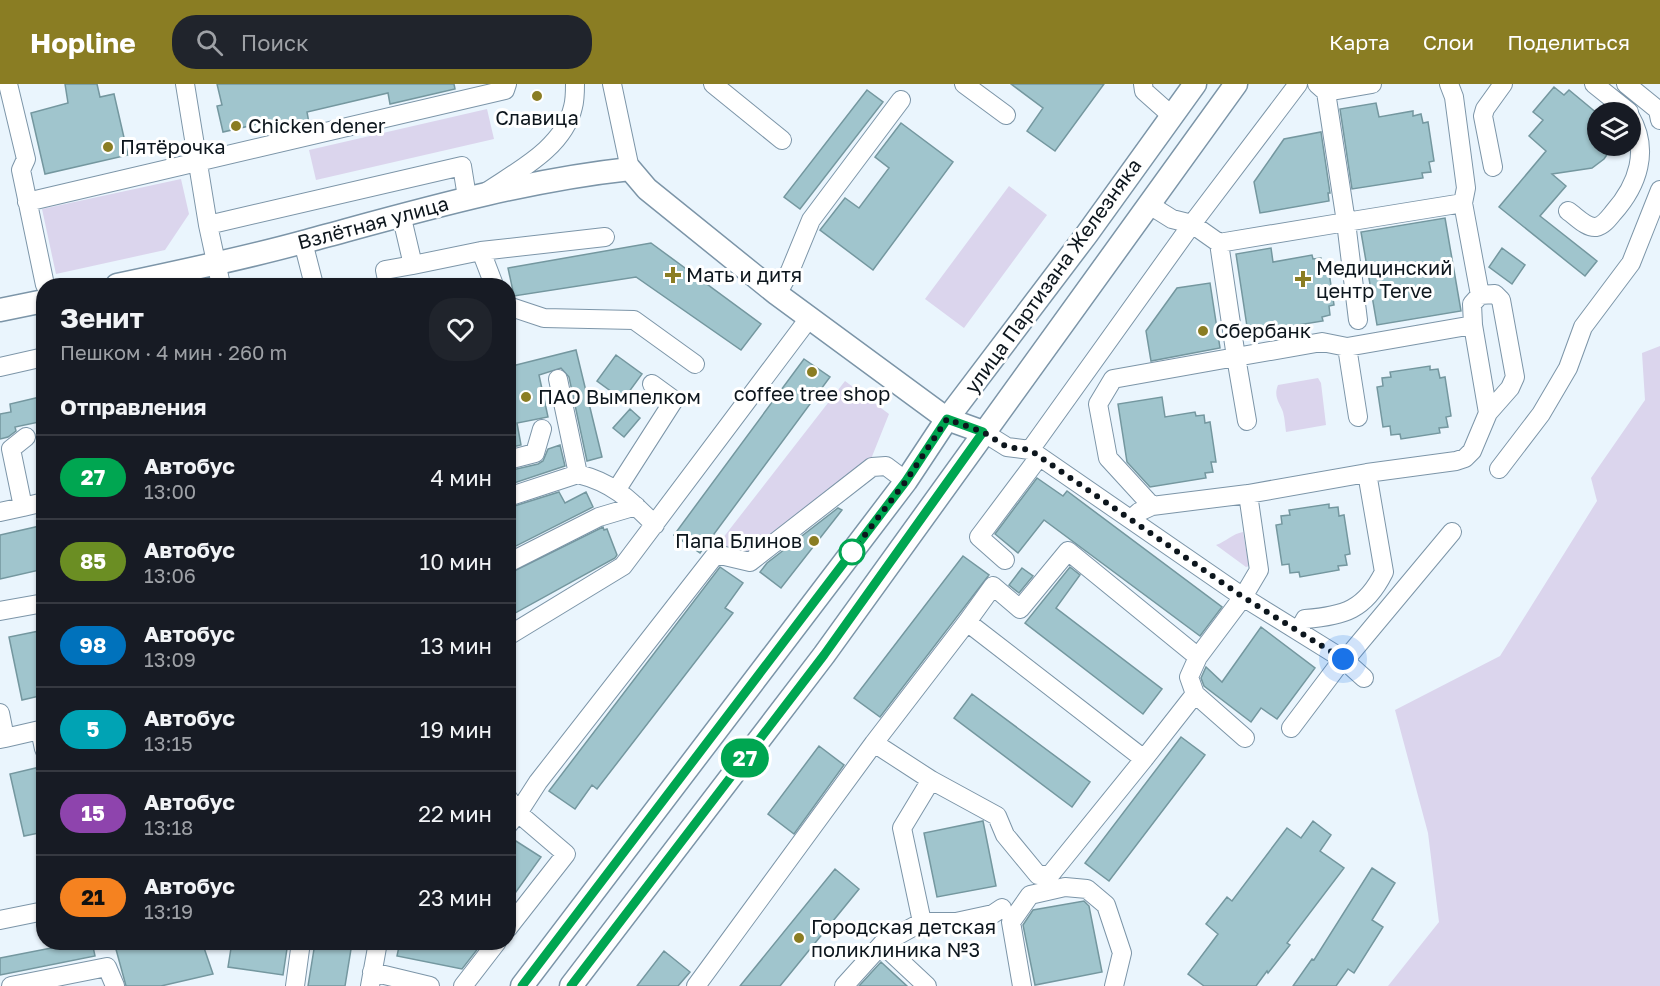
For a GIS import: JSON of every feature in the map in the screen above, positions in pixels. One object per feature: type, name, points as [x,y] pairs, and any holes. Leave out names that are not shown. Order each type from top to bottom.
[{"type":"main road","name":"улица Партизана Железняка","points":[[522,986],[906,481],[947,419],[1087,234],[1195,84]]},
{"type":"main road","name":"улица Партизана Железняка","points":[[571,986],[824,655],[1236,84]]},
{"type":"main road","name":"Взлётная улица","points":[[182,278],[219,274],[303,242],[476,195],[630,168]]},
{"type":"main road","points":[[630,168],[646,189],[777,294],[947,419],[983,432]]},
{"type":"main road","points":[[0,310],[36,303]]},
{"type":"street","points":[[8,84],[26,159],[21,170],[43,278]]},
{"type":"street","points":[[185,84],[208,225],[219,274]]},
{"type":"street","points":[[27,202],[505,90],[507,84]]},
{"type":"street","points":[[208,225],[462,166],[476,195],[536,159],[563,130],[573,108],[575,84]]},
{"type":"street","points":[[612,84],[630,168]]},
{"type":"street","points":[[713,84],[782,140]]},
{"type":"street","points":[[964,84],[1006,115]]},
{"type":"street","points":[[1143,84],[1144,91],[1171,115]]},
{"type":"street","points":[[1005,560],[979,537],[1192,224],[1298,84]]},
{"type":"street","points":[[1359,320],[1346,222],[1322,88],[1372,84]]},
{"type":"street","points":[[1449,84],[1454,97],[1466,188],[1463,203],[1473,325],[1488,413]]},
{"type":"street","points":[[1493,166],[1483,116],[1485,109],[1503,84]]},
{"type":"street","points":[[1594,84],[1616,102]]},
{"type":"street","points":[[1626,84],[1658,110],[1660,120]]},
{"type":"street","points":[[777,294],[790,271],[811,219],[901,100]]},
{"type":"street","points":[[1568,211],[1588,226],[1596,227],[1603,224],[1623,202],[1638,174],[1639,156]]},
{"type":"street","points":[[1499,469],[1541,414],[1568,368],[1583,327],[1631,263],[1660,190]]},
{"type":"street","points":[[1148,204],[1172,219],[1192,224],[1219,243],[1463,203]]},
{"type":"street","points":[[400,214],[413,265]]},
{"type":"street","points":[[387,278],[385,270],[481,251],[605,237]]},
{"type":"street","points":[[303,242],[312,278]]},
{"type":"street","points":[[1219,243],[1247,421]]},
{"type":"street","points":[[481,251],[491,278]]},
{"type":"street","points":[[1131,519],[1152,506],[1248,494],[1465,458],[1472,451],[1488,413],[1510,388],[1515,377],[1501,300],[1495,294],[1471,302]]},
{"type":"street","points":[[516,309],[543,318],[634,320],[695,364]]},
{"type":"street","points":[[516,633],[623,566],[810,317]]},
{"type":"street","points":[[1152,506],[1108,458],[1098,404],[1113,379],[1322,342],[1347,347],[1392,331],[1473,325]]},
{"type":"street","points":[[1347,347],[1358,417]]},
{"type":"street","points":[[0,367],[36,359]]},
{"type":"street","points":[[558,379],[578,474]]},
{"type":"street","points":[[617,489],[674,400],[652,384]]},
{"type":"street","points":[[516,458],[535,453],[542,429]]},
{"type":"street","points":[[983,432],[1007,447],[1034,454],[1243,597],[1343,659],[1364,678]]},
{"type":"street","points":[[23,507],[11,449],[26,437]]},
{"type":"street","points":[[516,815],[538,782],[716,554],[750,562],[872,468],[886,466],[906,481]]},
{"type":"street","points":[[1299,630],[1305,619],[1334,617],[1354,609],[1363,602],[1383,572],[1367,473]]},
{"type":"street","points":[[516,494],[578,474],[599,479],[617,489],[655,525]]},
{"type":"street","points":[[1245,738],[1195,694],[1189,677],[1198,657],[1243,597],[1259,570],[1248,494]]},
{"type":"street","points":[[0,512],[36,504]]},
{"type":"street","points":[[516,559],[599,517],[636,506]]},
{"type":"street","points":[[1291,728],[1343,659],[1351,653],[1452,532]]},
{"type":"street","points":[[696,986],[874,743],[993,586],[1020,609],[1068,551],[1198,657]]},
{"type":"street","points":[[0,611],[36,604]]},
{"type":"street","points":[[967,622],[1144,759]]},
{"type":"street","points":[[874,743],[931,780],[998,816],[1005,835],[1038,875],[1050,875],[1195,694]]},
{"type":"street","points":[[0,713],[3,739],[36,731]]},
{"type":"street","points":[[922,922],[902,828],[931,780]]},
{"type":"street","points":[[516,821],[566,854],[516,918]]},
{"type":"street","points":[[1022,986],[1011,922],[1030,895],[1065,888],[1087,889],[1106,905],[1122,953],[1114,986]]},
{"type":"street","points":[[844,986],[882,944],[922,922],[956,922],[993,914],[1002,908]]},
{"type":"street","points":[[0,920],[36,913]]},
{"type":"street","points":[[882,944],[927,986]]},
{"type":"street","points":[[295,986],[300,950]]},
{"type":"street","points":[[376,950],[371,979],[430,986]]},
{"type":"street","points":[[463,986],[491,950]]},
{"type":"street","points":[[11,986],[107,967],[115,986]]},
{"type":"shaded area","points":[[487,109],[494,139],[316,180],[309,150]]},
{"type":"shaded area","points":[[181,179],[189,214],[165,250],[56,274],[42,209]]},
{"type":"shaded area","points":[[1009,186],[1047,215],[964,328],[925,299]]},
{"type":"shaded area","points":[[1660,346],[1660,986],[1388,986],[1439,922],[1428,833],[1395,710],[1500,656],[1597,501],[1591,478],[1645,400],[1642,353]]},
{"type":"shaded area","points":[[1318,378],[1321,383],[1326,425],[1286,432],[1283,412],[1277,396],[1278,385]]},
{"type":"shaded area","points":[[845,381],[889,414],[871,459],[740,559],[719,543]]},
{"type":"shaded area","points":[[1243,532],[1249,566],[1246,567],[1216,545]]},
{"type":"building","points":[[65,84],[97,84],[100,97],[114,94],[128,155],[45,174],[31,113],[68,103]]},
{"type":"building","points":[[217,84],[454,84],[455,89],[390,104],[388,93],[307,112],[309,123],[264,134],[262,123],[223,132],[217,106],[222,105]]},
{"type":"building","points":[[1011,84],[1104,84],[1055,151],[1027,131],[1043,108]]},
{"type":"building","points":[[1554,87],[1564,95],[1569,90],[1587,105],[1587,156],[1606,156],[1592,168],[1552,174],[1566,186],[1540,216],[1597,261],[1585,276],[1499,207],[1546,151],[1529,136],[1543,120],[1533,112]]},
{"type":"building","points":[[867,90],[883,102],[800,209],[784,197]]},
{"type":"building","points":[[1376,103],[1379,117],[1413,111],[1413,116],[1421,114],[1423,123],[1428,122],[1434,161],[1429,162],[1431,172],[1422,173],[1423,178],[1352,189],[1340,109]]},
{"type":"building","points":[[901,123],[953,162],[873,270],[820,230],[845,198],[859,208],[889,168],[875,157]]},
{"type":"building","points":[[1321,132],[1330,193],[1328,193],[1329,201],[1260,213],[1254,182],[1284,139]]},
{"type":"building","points":[[1445,218],[1461,311],[1377,325],[1361,232]]},
{"type":"building","points":[[651,243],[761,324],[741,350],[636,277],[516,296],[516,278],[510,278],[508,268]]},
{"type":"building","points":[[1271,248],[1273,262],[1312,255],[1313,259],[1321,258],[1323,266],[1328,266],[1334,305],[1329,306],[1330,315],[1322,317],[1323,321],[1248,333],[1236,254]]},
{"type":"building","points":[[1502,248],[1525,265],[1512,284],[1489,267]]},
{"type":"building","points":[[1210,283],[1220,348],[1151,361],[1146,331],[1177,288]]},
{"type":"building","points":[[576,350],[602,457],[587,461],[569,377],[561,368],[539,375],[548,417],[517,423],[521,445],[516,446],[516,365]]},
{"type":"building","points":[[616,355],[642,374],[623,400],[597,381]]},
{"type":"building","points":[[804,359],[830,377],[700,553],[674,535]]},
{"type":"building","points":[[1430,366],[1430,370],[1438,369],[1440,378],[1445,377],[1451,416],[1446,417],[1448,427],[1439,428],[1440,433],[1401,439],[1400,434],[1391,435],[1390,426],[1383,427],[1377,387],[1383,386],[1382,378],[1391,377],[1390,372]]},
{"type":"building","points":[[1162,397],[1165,417],[1195,412],[1196,416],[1204,415],[1205,423],[1210,422],[1216,462],[1211,462],[1213,472],[1205,473],[1206,478],[1150,487],[1127,462],[1118,404]]},
{"type":"building","points":[[36,398],[36,423],[15,427],[16,431],[0,439],[0,414],[11,412],[10,404]]},
{"type":"building","points":[[630,409],[640,418],[624,437],[613,428]]},
{"type":"building","points":[[560,445],[565,466],[516,482],[516,469],[543,461],[548,449]]},
{"type":"building","points":[[1037,478],[1063,496],[1067,491],[1222,607],[1200,636],[1044,520],[1018,553],[995,534]]},
{"type":"building","points":[[559,492],[565,503],[586,492],[593,507],[516,546],[516,505]]},
{"type":"building","points":[[1329,504],[1329,508],[1338,507],[1339,516],[1344,515],[1350,554],[1345,555],[1347,565],[1338,566],[1339,570],[1300,577],[1299,572],[1290,573],[1289,564],[1282,565],[1276,525],[1282,524],[1281,516],[1290,515],[1289,510]]},
{"type":"building","points":[[838,508],[842,510],[781,588],[760,572],[767,563]]},
{"type":"building","points":[[36,527],[36,571],[0,579],[0,535]]},
{"type":"building","points":[[603,527],[604,530],[607,529],[617,555],[516,613],[516,570]]},
{"type":"building","points":[[963,556],[989,575],[880,717],[854,698]]},
{"type":"building","points":[[720,567],[743,583],[725,608],[733,613],[597,789],[592,785],[575,809],[549,791]]},
{"type":"building","points":[[1070,567],[1080,575],[1056,608],[1162,689],[1143,714],[1025,623]]},
{"type":"building","points":[[1022,568],[1033,576],[1019,593],[1009,585]]},
{"type":"building","points":[[1261,627],[1315,668],[1277,719],[1261,708],[1251,722],[1204,686],[1201,678],[1206,667],[1222,682]]},
{"type":"building","points":[[36,632],[36,697],[22,700],[9,637]]},
{"type":"building","points":[[972,694],[1090,782],[1072,807],[954,718]]},
{"type":"building","points":[[1181,737],[1205,755],[1109,881],[1085,863]]},
{"type":"building","points":[[819,746],[844,765],[794,834],[768,814]]},
{"type":"building","points":[[36,768],[36,834],[24,836],[10,774]]},
{"type":"building","points":[[983,821],[996,886],[937,897],[924,833]]},
{"type":"building","points":[[1313,821],[1331,835],[1320,851],[1344,868],[1287,943],[1290,945],[1256,986],[1204,986],[1188,974],[1218,934],[1206,924],[1227,897],[1232,901],[1287,828],[1301,838]]},
{"type":"building","points":[[516,841],[541,857],[516,892]]},
{"type":"building","points":[[1372,868],[1395,883],[1372,920],[1383,927],[1354,973],[1348,969],[1336,986],[1293,986],[1312,959],[1314,960]]},
{"type":"building","name":"Городская детская поликлиника №3","points":[[835,869],[859,889],[780,986],[740,986]]},
{"type":"building","points":[[1084,901],[1089,906],[1102,972],[1035,985],[1023,925],[1033,910]]},
{"type":"building","points":[[41,950],[94,950],[95,956],[0,975],[0,958]]},
{"type":"building","points":[[116,950],[205,950],[213,974],[161,986],[126,986]]},
{"type":"building","points":[[231,950],[287,950],[283,975],[228,967]]},
{"type":"building","points":[[314,950],[351,950],[345,986],[308,986]]},
{"type":"building","points":[[398,950],[477,950],[462,969],[397,956]]},
{"type":"building","points":[[664,951],[690,972],[678,986],[637,986]]},
{"type":"building","points":[[881,962],[907,986],[859,986]]},
{"type":"bus line","name":"27","points":[[522,986],[906,481],[947,419],[983,432],[824,655],[571,986]]},
{"type":"place","name":"Славица","points":[[537,96]]},
{"type":"place","name":"Chicken dener","points":[[236,126]]},
{"type":"place","name":"Пятёрочка","points":[[108,147]]},
{"type":"place","name":"Мать и дитя","points":[[673,275]]},
{"type":"place","name":"Медицинский центр Terve","points":[[1303,279]]},
{"type":"place","name":"Сбербанк","points":[[1203,331]]},
{"type":"place","name":"coffee tree shop","points":[[812,372]]},
{"type":"place","name":"ПАО Вымпелком","points":[[526,397]]},
{"type":"place","name":"Папа Блинов","points":[[814,541]]},
{"type":"place","name":"Городская детская поликлиника №3","points":[[799,938]]},
{"type":"route","points":[[852,552],[906,481],[947,419],[983,432],[1007,447],[1030,450],[1243,597],[1343,659]]}]
